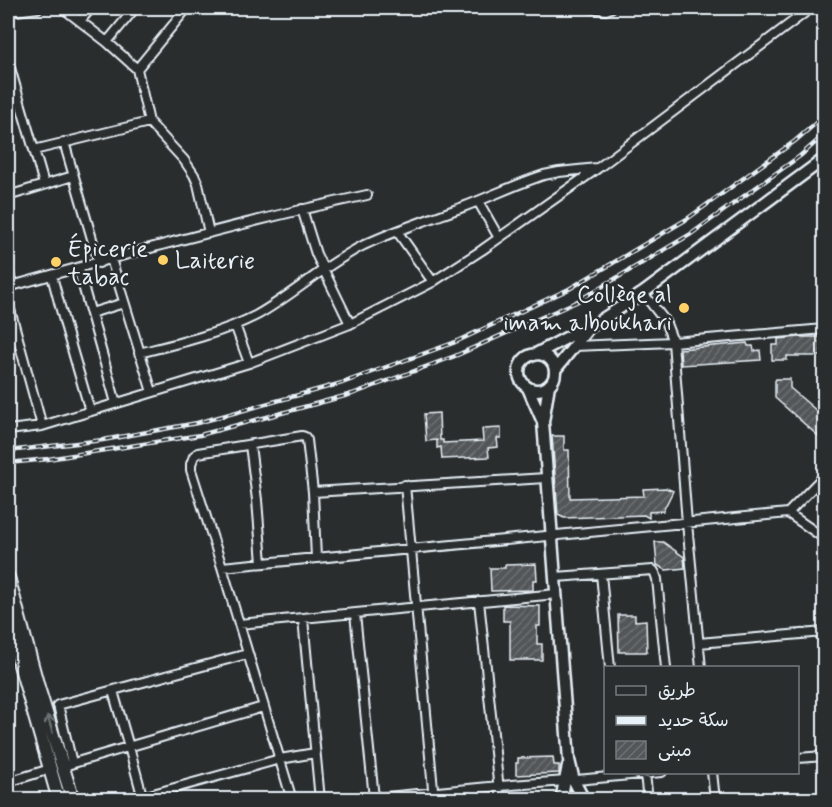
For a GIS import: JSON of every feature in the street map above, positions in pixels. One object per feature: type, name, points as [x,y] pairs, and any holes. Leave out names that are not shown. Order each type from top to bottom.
[{"type":"main road","points":[[8,577],[38,687],[67,764],[73,800]]},
{"type":"main road","points":[[8,623],[59,800]]},
{"type":"street","points":[[8,12],[38,8]]},
{"type":"street","points":[[63,8],[137,69],[149,122],[184,160],[194,175],[209,233]]},
{"type":"street","points":[[80,21],[91,8]]},
{"type":"street","points":[[107,42],[135,8]]},
{"type":"street","points":[[137,69],[187,8]]},
{"type":"street","points":[[590,8],[606,10],[611,8]]},
{"type":"street","points":[[8,429],[42,426],[249,363],[350,324],[433,282],[598,168],[811,8]]},
{"type":"street","points":[[8,61],[44,184]]},
{"type":"street","points":[[34,150],[149,122]]},
{"type":"street","points":[[64,142],[99,263]]},
{"type":"street","points":[[543,422],[528,388],[520,379],[519,369],[523,360],[587,329],[643,293],[825,159]]},
{"type":"street","points":[[139,353],[201,337],[235,325],[274,304],[364,245],[397,231],[544,175],[575,169],[598,168]]},
{"type":"street","points":[[8,196],[73,176]]},
{"type":"street","points":[[8,268],[10,287],[302,209],[367,195]]},
{"type":"street","points":[[478,201],[499,238]]},
{"type":"street","points":[[302,209],[323,270],[350,324]]},
{"type":"street","points":[[397,231],[433,282]]},
{"type":"street","points":[[111,259],[152,392]]},
{"type":"street","points":[[78,268],[116,403]]},
{"type":"street","points":[[52,276],[90,411]]},
{"type":"street","points":[[643,293],[665,321],[673,342],[701,666]]},
{"type":"street","points":[[8,302],[42,426]]},
{"type":"street","points":[[91,314],[124,303]]},
{"type":"street","points":[[235,325],[249,363]]},
{"type":"street","points":[[574,346],[673,342],[825,328]]},
{"type":"street","points":[[555,370],[587,329]]},
{"type":"street","points":[[534,355],[542,355],[549,359],[555,370],[549,385],[543,422],[569,760],[570,781],[561,800]]},
{"type":"street","points":[[528,388],[541,390],[549,385]]},
{"type":"street","points":[[292,800],[191,470],[194,456],[198,453],[305,437],[313,492],[316,558]]},
{"type":"street","points":[[250,445],[262,563]]},
{"type":"street","points":[[222,567],[788,513],[825,476]]},
{"type":"street","points":[[313,492],[546,478]]},
{"type":"street","points":[[405,485],[434,796]]},
{"type":"street","points":[[788,513],[825,538]]},
{"type":"street","points":[[556,577],[649,570],[655,573],[666,666]]},
{"type":"street","points":[[601,574],[610,666]]},
{"type":"street","points":[[239,624],[557,594]]},
{"type":"street","points":[[479,601],[500,800]]},
{"type":"street","points":[[355,614],[374,798]]},
{"type":"street","points":[[303,619],[320,800]]},
{"type":"street","points":[[699,643],[825,632]]},
{"type":"street","points":[[247,654],[58,705],[67,764],[263,707]]},
{"type":"street","points":[[112,691],[142,798],[280,759],[315,753]]},
{"type":"street","points":[[799,758],[825,756]]},
{"type":"street","points":[[8,782],[50,769]]},
{"type":"street","points":[[356,800],[434,796],[499,786],[645,774],[648,800]]},
{"type":"street","points":[[712,774],[715,800]]},
{"type":"street","points":[[570,781],[584,800]]},
{"type":"building","points":[[825,337],[825,356],[787,356],[787,360],[772,360],[772,345],[778,345],[778,339]]},
{"type":"building","points":[[747,343],[748,346],[753,346],[754,351],[760,350],[761,360],[681,365],[680,349]]},
{"type":"building","points":[[776,379],[790,379],[790,388],[825,418],[825,442],[775,398]]},
{"type":"building","points":[[439,413],[440,440],[443,440],[443,443],[483,441],[482,429],[501,428],[501,438],[497,438],[498,447],[488,448],[489,457],[442,459],[441,447],[437,448],[437,440],[426,441],[424,414]]},
{"type":"building","points":[[552,436],[564,436],[564,450],[569,450],[570,498],[644,496],[643,489],[666,488],[673,491],[663,511],[649,512],[649,518],[644,515],[564,518],[558,515]]},
{"type":"building","points":[[655,542],[663,542],[684,557],[685,568],[666,570],[657,565]]},
{"type":"building","points":[[536,564],[537,580],[533,580],[533,590],[491,591],[490,568]]},
{"type":"building","points":[[503,605],[540,606],[537,644],[542,644],[542,660],[510,660],[510,621],[503,621]]},
{"type":"building","points":[[618,615],[635,615],[635,621],[646,620],[647,652],[619,652]]},
{"type":"building","points":[[553,757],[554,765],[559,765],[559,773],[516,775],[518,758]]},
{"type":"railway","points":[[8,451],[103,440],[197,423],[342,383],[453,343],[569,289],[687,219],[795,141],[824,116]]},
{"type":"railway","points":[[8,463],[48,459],[200,435],[352,394],[455,356],[576,302],[691,234],[800,156],[824,135]]},
{"type":"place","name":"Laiterie","points":[[163,260]]},
{"type":"place","name":"Épicerie tabac","points":[[56,262]]},
{"type":"place","name":"Collège al imam alboukhari","points":[[684,308]]}]
